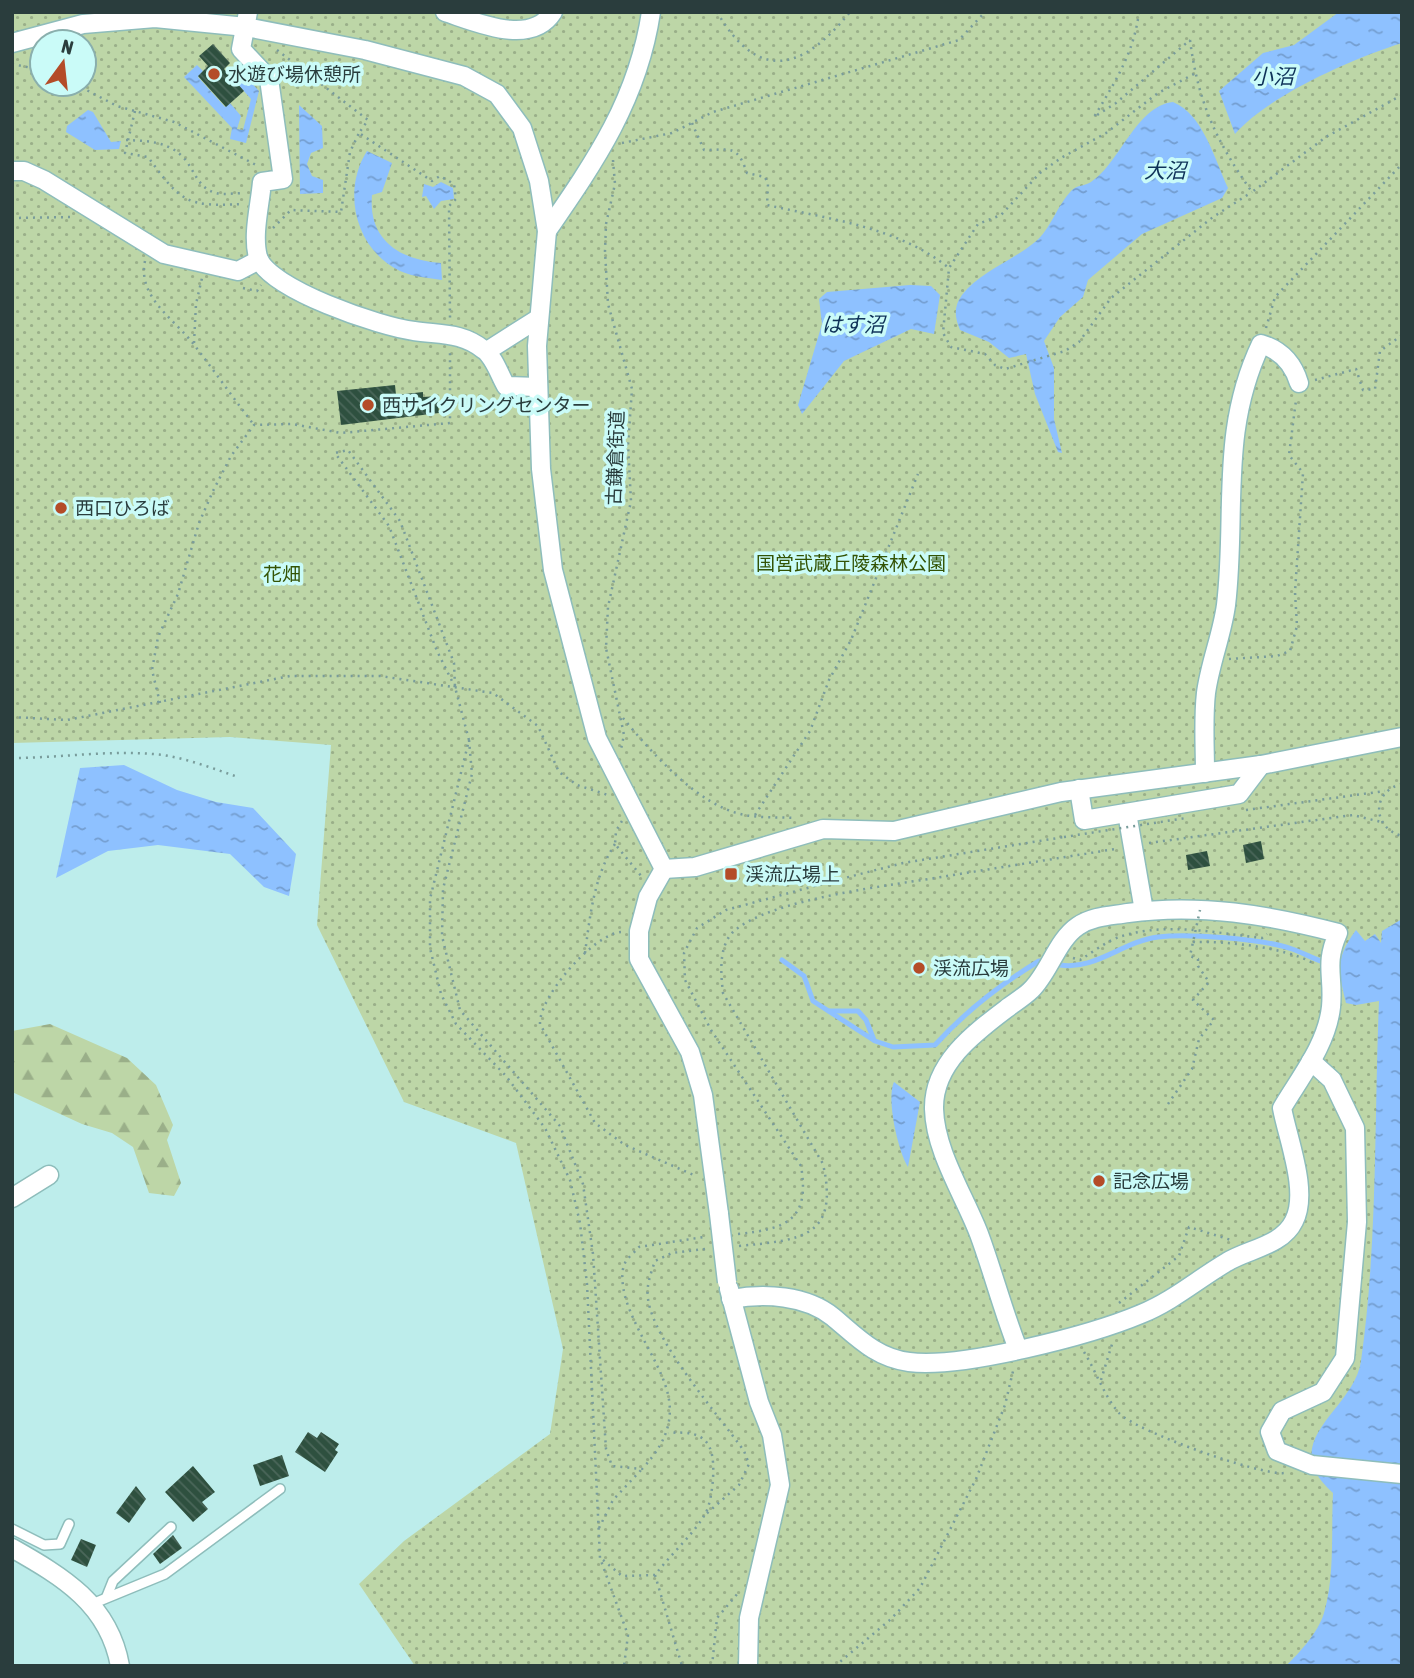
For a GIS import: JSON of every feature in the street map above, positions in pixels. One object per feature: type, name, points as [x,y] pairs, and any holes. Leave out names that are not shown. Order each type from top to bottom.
[{"type":"street","points":[[445,12],[503,29],[530,30],[545,24],[552,12]]},
{"type":"street","points":[[547,231],[607,146],[629,98],[644,52],[650,13]]},
{"type":"street","points":[[12,43],[83,24],[155,18],[247,20],[464,76],[496,94],[522,128],[538,181],[547,231],[539,318],[538,387],[541,469],[553,570],[597,738],[664,869]]},
{"type":"street","points":[[12,171],[24,171],[44,180],[164,254],[238,271],[257,252],[261,193],[282,180],[269,79],[241,49],[247,20]]},
{"type":"street","points":[[257,252],[282,282],[347,313],[414,331],[450,333],[487,351],[506,386],[538,387]]},
{"type":"street","points":[[487,351],[539,318]]},
{"type":"street","points":[[1205,773],[1206,695],[1226,606],[1230,457],[1247,373],[1261,344],[1274,348],[1294,367],[1299,383]]},
{"type":"street","points":[[664,869],[695,867],[823,830],[894,831],[1079,789],[1261,765],[1402,737]]},
{"type":"street","points":[[1079,789],[1084,820],[1238,794],[1261,765]]},
{"type":"street","points":[[1127,813],[1144,911]]},
{"type":"street","points":[[664,869],[652,889],[639,931],[639,959],[691,1052],[700,1084],[729,1290],[759,1402],[772,1435],[780,1485],[755,1582],[749,1618],[748,1666]]},
{"type":"street","points":[[729,1290],[779,1296],[804,1303],[831,1315],[848,1332],[877,1352],[910,1362],[948,1363],[1018,1349],[1073,1334],[1115,1315],[1165,1302],[1229,1260],[1270,1244],[1293,1223],[1300,1203],[1300,1179],[1291,1153],[1282,1108],[1321,1044],[1331,1007],[1329,966],[1338,933],[1280,919],[1168,908],[1094,918],[1075,928],[1031,990],[970,1037],[954,1055],[942,1078],[934,1107],[937,1132],[979,1236],[995,1290],[1018,1349]]},
{"type":"street","points":[[1311,1061],[1332,1080],[1355,1128],[1357,1222],[1345,1358],[1323,1392],[1282,1411],[1270,1432],[1277,1451],[1312,1465],[1402,1474]]},
{"type":"street","points":[[12,1198],[49,1175]]},
{"type":"street","points":[[12,1548],[99,1600],[120,1666]]},
{"type":"lane","points":[[99,1600],[165,1574],[280,1489]]},
{"type":"lane","points":[[12,1529],[52,1546],[60,1544],[69,1524]]},
{"type":"lane","points":[[99,1600],[113,1581],[172,1527]]},
{"type":"path","points":[[717,12],[745,49],[767,60],[786,62],[812,49],[850,12]]},
{"type":"path","points":[[607,146],[672,133],[713,112],[959,40],[985,12]]},
{"type":"path","points":[[1139,12],[1136,36],[1125,68],[1094,117],[1116,103],[1190,40],[1194,74],[1225,154],[1252,192]]},
{"type":"path","points":[[257,252],[291,210],[341,212],[350,152],[368,120],[268,44]]},
{"type":"path","points":[[1194,74],[1158,93],[1106,133],[1040,173],[1001,215],[978,224],[949,268],[943,333],[951,347],[985,354],[995,365],[1005,369],[1065,351],[1079,342],[1111,298],[1213,217],[1252,192],[1326,137],[1402,94]]},
{"type":"path","points":[[98,96],[117,106],[174,122],[264,169],[261,193]]},
{"type":"path","points":[[135,111],[125,153],[148,157],[176,194],[194,203],[213,206],[261,193]]},
{"type":"path","points":[[692,123],[704,150],[735,150],[741,155],[747,173],[765,177],[768,184],[767,205],[863,226],[926,249],[949,268]]},
{"type":"path","points":[[254,425],[292,424],[341,433],[450,423],[449,206],[456,199],[457,190],[446,178],[440,176],[432,181],[359,133]]},
{"type":"path","points":[[126,140],[153,141],[169,146],[184,158],[201,184],[217,194],[261,193]]},
{"type":"path","name":"古鎌倉街道","points":[[607,146],[615,184],[606,224],[608,304],[632,389],[628,445],[631,501],[608,607],[606,648],[624,735],[614,772]]},
{"type":"path","points":[[1261,344],[1275,297],[1402,164]]},
{"type":"path","points":[[12,218],[104,217]]},
{"type":"path","points":[[148,244],[142,274],[162,313],[194,343],[254,425]]},
{"type":"path","points":[[194,343],[196,304],[205,265]]},
{"type":"path","points":[[1212,661],[1277,656],[1290,651],[1297,626],[1295,592],[1303,473],[1289,455],[1299,383],[1356,369],[1363,390],[1375,389],[1380,351],[1402,335]]},
{"type":"path","points":[[160,704],[152,670],[158,637],[178,594],[199,523],[213,491],[231,456],[254,425]]},
{"type":"path","points":[[455,687],[437,652],[389,526],[335,453],[348,450],[400,521],[454,663],[455,687],[469,740],[472,774],[443,889],[442,936],[451,981],[460,1010],[560,1126],[583,1184],[593,1254],[606,1449],[612,1466],[642,1469]]},
{"type":"path","points":[[755,815],[810,730],[829,680],[851,640],[918,474]]},
{"type":"path","points":[[12,717],[67,719],[160,704],[290,676],[380,676],[493,693],[538,726],[559,772],[577,785],[630,803],[616,831],[615,844],[603,863],[593,898],[585,953]]},
{"type":"path","points":[[621,715],[648,748],[679,777],[723,807],[755,815],[799,819]]},
{"type":"path","points":[[469,740],[430,899],[430,948],[442,994],[456,1024],[506,1076],[545,1128],[570,1180],[580,1223],[587,1284],[600,1558],[628,1634],[624,1666]]},
{"type":"path","points":[[12,758],[129,753],[162,755],[189,760],[235,776]]},
{"type":"path","points":[[1239,811],[1385,791],[1402,784]]},
{"type":"path","points":[[1381,822],[1378,806],[1385,791]]},
{"type":"path","points":[[1146,844],[1353,815],[1381,822],[1393,833],[1402,836]]},
{"type":"path","points":[[731,1235],[767,1231],[790,1222],[803,1205],[805,1187],[801,1166],[711,1030],[685,980],[684,953],[697,928],[726,910],[877,870],[1186,818]]},
{"type":"path","points":[[615,844],[652,889]]},
{"type":"path","points":[[739,1246],[792,1240],[809,1233],[825,1214],[829,1191],[823,1164],[723,993],[720,967],[733,933],[779,910],[849,892],[1119,848]]},
{"type":"path","points":[[1168,1104],[1192,1069],[1199,1040],[1214,1020],[1193,1000],[1209,982],[1198,967],[1198,959],[1190,956],[1200,910]]},
{"type":"path","points":[[1056,955],[1080,960],[1120,937],[1150,930],[1195,931],[1262,938],[1280,919]]},
{"type":"path","points":[[639,931],[608,933],[585,953],[546,1001],[540,1024],[596,1123],[625,1145],[715,1185]]},
{"type":"path","points":[[1193,942],[1218,942],[1280,953],[1329,966]]},
{"type":"path","points":[[1101,1380],[1115,1315],[1179,1256],[1189,1227],[1258,1249]]},
{"type":"path","points":[[599,1528],[613,1500],[660,1451],[668,1433],[671,1395],[631,1314],[622,1288],[624,1264],[639,1247],[704,1237]]},
{"type":"path","points":[[600,1558],[622,1576],[655,1575],[705,1515],[739,1485],[749,1464],[744,1451],[660,1333],[648,1299],[649,1279],[655,1261],[672,1253],[712,1249]]},
{"type":"path","points":[[1073,1334],[1120,1414],[1140,1426],[1243,1466],[1282,1474]]},
{"type":"path","points":[[835,1666],[891,1619],[913,1596],[941,1553],[976,1479],[1004,1405],[1018,1349]]},
{"type":"path","points":[[668,1433],[688,1431],[703,1437],[714,1454],[712,1486],[705,1515]]},
{"type":"path","points":[[655,1575],[682,1666]]},
{"type":"path","points":[[712,1666],[717,1618],[731,1597],[755,1582]]},
{"type":"green space","name":"国営武蔵丘陵森林公園","points":[[12,12],[1402,12],[1402,1666],[415,1666],[359,1584],[404,1541],[550,1434],[563,1349],[516,1143],[404,1102],[317,925],[331,745],[230,737],[12,743]]},
{"type":"green space","points":[[50,1024],[127,1058],[156,1085],[173,1125],[167,1140],[181,1183],[174,1196],[149,1193],[133,1147],[112,1133],[82,1124],[12,1092],[12,1031]]},
{"type":"water","name":"小沼","points":[[1339,12],[1402,12],[1402,43],[1312,80],[1268,106],[1235,134],[1219,91],[1263,53],[1294,45]]},
{"type":"water","points":[[197,65],[203,71],[198,77],[225,107],[230,103],[241,116],[237,129],[243,130],[251,99],[235,81],[243,74],[259,91],[246,143],[230,139],[232,128],[184,77]]},
{"type":"water","name":"大沼","points":[[1173,102],[1183,108],[1200,127],[1228,188],[1222,198],[1142,234],[1088,280],[1083,297],[1060,317],[1044,341],[1054,368],[1054,419],[1062,453],[1058,452],[1035,394],[1026,354],[1009,358],[989,342],[960,330],[956,317],[957,304],[969,287],[1041,237],[1072,190],[1091,182],[1101,173],[1138,124],[1149,114],[1160,106]]},
{"type":"water","points":[[299,105],[322,126],[323,148],[311,153],[307,164],[312,176],[323,180],[323,193],[300,194]]},
{"type":"water","points":[[88,110],[93,112],[111,142],[121,141],[119,149],[95,150],[66,132],[67,126]]},
{"type":"water","points":[[367,151],[392,163],[382,192],[372,195],[372,211],[381,236],[400,252],[441,263],[442,280],[400,271],[385,261],[363,235],[354,201],[359,167]]},
{"type":"water","points":[[441,182],[453,188],[454,199],[441,201],[434,209],[426,196],[422,197],[424,184],[433,187]]},
{"type":"water","name":"はす沼","points":[[910,285],[931,286],[940,295],[934,334],[911,329],[844,361],[802,414],[798,405],[822,324],[819,299],[827,292]]},
{"type":"water","points":[[124,765],[177,790],[216,802],[253,808],[296,854],[289,896],[264,887],[230,854],[158,845],[108,851],[56,878],[80,768]]},
{"type":"water","points":[[1402,919],[1402,1666],[1286,1666],[1318,1628],[1327,1599],[1331,1569],[1333,1493],[1317,1474],[1311,1457],[1314,1441],[1355,1379],[1361,1361],[1370,1271],[1379,1001],[1356,1005],[1346,1003],[1340,973],[1341,957],[1356,930],[1365,941],[1375,934],[1381,943],[1382,931]]},
{"type":"water","points":[[894,1082],[920,1102],[908,1167],[900,1150],[894,1125],[891,1100]]},
{"type":"building","name":"水遊び場休憩所","points":[[213,44],[230,63],[224,69],[244,91],[226,107],[198,76],[208,66],[199,56]]},
{"type":"building","name":"西サイクリングセンター","points":[[395,385],[396,395],[423,392],[423,397],[437,396],[439,413],[341,425],[337,391]]},
{"type":"building","points":[[1261,841],[1264,859],[1246,863],[1243,845]]},
{"type":"building","points":[[1207,851],[1210,866],[1188,870],[1186,855]]},
{"type":"building","points":[[308,1432],[317,1438],[321,1432],[339,1444],[335,1450],[338,1452],[325,1472],[295,1452]]},
{"type":"building","points":[[282,1455],[289,1476],[260,1486],[253,1465]]},
{"type":"building","points":[[193,1466],[215,1492],[202,1502],[208,1509],[193,1522],[165,1492]]},
{"type":"building","points":[[136,1486],[146,1499],[129,1523],[116,1513]]},
{"type":"building","points":[[173,1535],[182,1548],[160,1564],[153,1554]]},
{"type":"building","points":[[81,1539],[96,1545],[87,1567],[71,1560]]},
{"type":"waterway","points":[[1060,965],[1085,964],[1133,944],[1158,937],[1188,936],[1279,945],[1327,963]]},
{"type":"waterway","points":[[782,960],[804,976],[813,1001],[875,1041],[893,1047],[935,1045],[997,989],[1039,961],[1045,962]]},
{"type":"waterway","points":[[829,1011],[858,1011],[866,1020],[874,1040]]},
{"type":"place","name":"水遊び場休憩所","points":[[214,74]]},
{"type":"place","name":"西サイクリングセンター","points":[[368,405]]},
{"type":"place","name":"西口ひろば","points":[[61,508]]},
{"type":"place","name":"渓流広場上","points":[[731,874]]},
{"type":"place","name":"渓流広場","points":[[919,968]]},
{"type":"place","name":"記念広場","points":[[1099,1181]]},
{"type":"park label","name":"花畑","points":[[282,574]]}]
